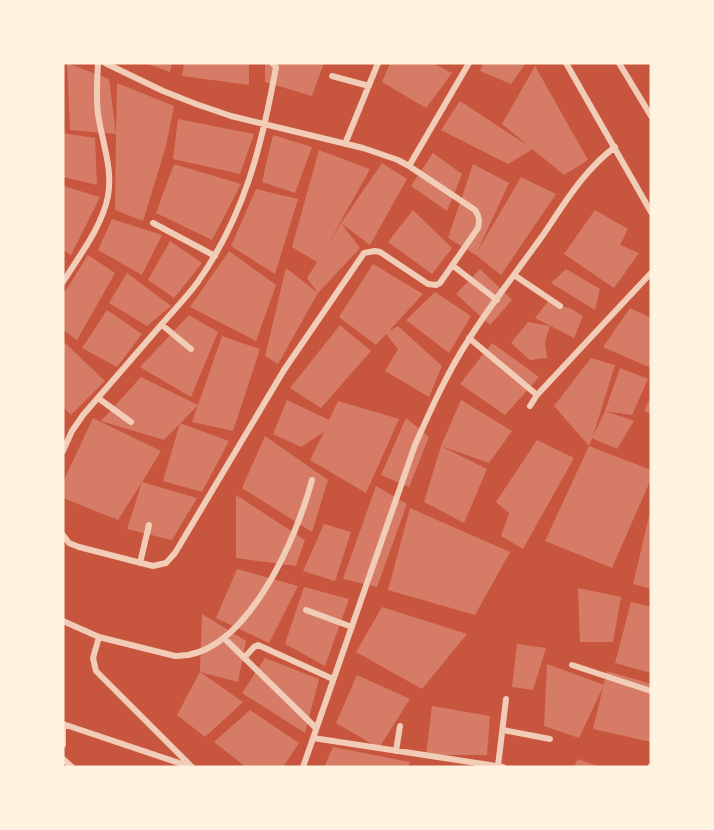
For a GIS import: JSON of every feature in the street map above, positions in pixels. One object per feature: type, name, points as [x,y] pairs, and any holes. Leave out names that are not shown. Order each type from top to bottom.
[{"type":"street","points":[[63,282],[103,214],[108,196],[108,159],[99,120],[96,88],[98,63]]},
{"type":"street","points":[[64,541],[140,563],[159,566],[171,559],[284,370],[364,253],[380,252],[432,285],[440,283],[478,228],[479,218],[477,213],[409,166],[380,154],[266,125],[196,104],[105,63]]},
{"type":"street","points":[[63,451],[78,423],[196,285],[215,256],[246,192],[266,125],[276,67],[272,63]]},
{"type":"street","points":[[345,144],[378,63]]},
{"type":"street","points":[[409,166],[469,63]]},
{"type":"street","points":[[566,63],[651,212]]},
{"type":"street","points":[[619,63],[651,116]]},
{"type":"street","points":[[332,76],[369,86]]},
{"type":"street","points":[[303,767],[415,445],[431,407],[470,338],[514,275],[585,175],[615,147]]},
{"type":"street","points":[[153,223],[215,256]]},
{"type":"street","points":[[452,265],[497,300]]},
{"type":"street","points":[[530,406],[537,395],[651,273]]},
{"type":"street","points":[[514,275],[560,306]]},
{"type":"street","points":[[162,324],[191,349]]},
{"type":"street","points":[[470,338],[537,395]]},
{"type":"street","points":[[98,398],[131,422]]},
{"type":"street","points":[[63,621],[99,637],[164,654],[185,657],[205,651],[224,638],[245,616],[279,566],[303,511],[312,480]]},
{"type":"street","points":[[140,563],[149,525]]},
{"type":"street","points":[[306,610],[352,627]]},
{"type":"street","points":[[99,637],[93,658],[96,671],[192,767]]},
{"type":"street","points":[[224,638],[316,728]]},
{"type":"street","points":[[244,658],[258,645],[333,679]]},
{"type":"street","points":[[572,665],[651,692]]},
{"type":"street","points":[[313,738],[501,767],[506,699]]},
{"type":"street","points":[[63,745],[63,725],[192,767]]},
{"type":"street","points":[[396,751],[400,726]]},
{"type":"street","points":[[502,730],[550,740]]},
{"type":"street","points":[[63,759],[72,767]]},
{"type":"building","points":[[67,63],[109,79],[116,134],[70,130]]},
{"type":"building","points":[[145,63],[172,63],[170,72]]},
{"type":"building","points":[[184,63],[249,63],[249,85],[182,76]]},
{"type":"building","points":[[265,63],[324,63],[312,96],[265,82]]},
{"type":"building","points":[[390,63],[432,63],[452,73],[426,108],[382,82]]},
{"type":"building","points":[[484,63],[526,63],[511,84],[480,71]]},
{"type":"building","points":[[535,66],[588,160],[564,175],[502,124]]},
{"type":"building","points":[[117,83],[174,106],[166,146],[143,221],[115,210]]},
{"type":"building","points":[[460,101],[533,149],[508,164],[441,130]]},
{"type":"building","points":[[178,119],[254,134],[240,174],[173,159]]},
{"type":"building","points":[[63,133],[95,138],[97,185],[63,177]]},
{"type":"building","points":[[273,135],[312,147],[295,193],[262,182]]},
{"type":"building","points":[[319,150],[370,169],[327,246],[341,223],[360,248],[318,293],[307,278],[317,262],[292,247]]},
{"type":"building","points":[[433,153],[462,174],[447,211],[411,186]]},
{"type":"building","points":[[382,163],[407,179],[370,245],[341,223]]},
{"type":"building","points":[[174,164],[241,184],[212,240],[156,213]]},
{"type":"building","points":[[473,164],[509,183],[477,252],[521,177],[556,194],[501,275],[476,255],[448,238]]},
{"type":"building","points":[[63,186],[100,197],[71,255],[63,250]]},
{"type":"building","points":[[256,189],[298,199],[275,274],[231,246]]},
{"type":"building","points":[[413,210],[452,248],[432,274],[388,242]]},
{"type":"building","points":[[595,210],[628,229],[620,245],[639,253],[614,288],[564,254]]},
{"type":"building","points":[[112,219],[162,235],[142,275],[98,250]]},
{"type":"building","points":[[170,241],[202,263],[174,298],[148,280]]},
{"type":"building","points":[[229,251],[276,285],[256,341],[190,307]]},
{"type":"building","points":[[88,255],[115,273],[77,340],[63,330],[63,295]]},
{"type":"building","points":[[373,264],[423,294],[389,331],[398,326],[442,366],[429,397],[385,371],[398,349],[386,334],[376,345],[339,317]]},
{"type":"building","points":[[286,268],[318,293],[278,364],[265,356]]},
{"type":"building","points":[[480,269],[512,300],[490,325],[456,294]]},
{"type":"building","points":[[566,269],[600,289],[595,310],[551,283]]},
{"type":"building","points":[[127,273],[171,306],[147,326],[109,303]]},
{"type":"building","points":[[435,292],[471,316],[449,353],[406,320]]},
{"type":"building","points":[[550,299],[583,316],[574,338],[535,318]]},
{"type":"building","points":[[630,308],[651,318],[651,368],[603,347]]},
{"type":"building","points":[[107,310],[142,334],[117,367],[82,348]]},
{"type":"building","points":[[189,315],[218,332],[191,397],[140,367]]},
{"type":"building","points":[[528,322],[550,326],[545,342],[547,358],[530,360],[511,343]]},
{"type":"building","points":[[340,325],[371,351],[321,408],[290,388]]},
{"type":"building","points":[[222,336],[260,349],[233,431],[192,422]]},
{"type":"building","points":[[63,341],[105,381],[71,415],[63,407]]},
{"type":"building","points":[[492,343],[539,377],[505,415],[460,384]]},
{"type":"building","points":[[591,358],[615,365],[593,436],[605,411],[634,421],[617,449],[592,438],[589,446],[554,406]]},
{"type":"building","points":[[620,368],[648,379],[632,415],[605,411]]},
{"type":"building","points":[[141,377],[198,405],[164,440],[101,421]]},
{"type":"building","points":[[651,396],[651,414],[644,411]]},
{"type":"building","points":[[287,400],[329,420],[338,401],[399,419],[366,493],[310,460],[324,432],[301,447],[273,434]]},
{"type":"building","points":[[461,400],[512,431],[489,463],[441,446]]},
{"type":"building","points":[[93,418],[161,451],[118,520],[63,498],[63,482]]},
{"type":"building","points":[[406,418],[429,437],[409,487],[381,475]]},
{"type":"building","points":[[180,423],[229,441],[202,492],[163,481]]},
{"type":"building","points":[[265,436],[328,480],[312,532],[242,488]]},
{"type":"building","points":[[537,440],[574,458],[523,549],[501,536],[509,513],[496,502]]},
{"type":"building","points":[[441,446],[487,469],[464,523],[424,502]]},
{"type":"building","points":[[589,446],[651,470],[651,479],[612,568],[545,541]]},
{"type":"building","points":[[142,482],[197,498],[172,540],[127,529]]},
{"type":"building","points":[[376,486],[407,504],[377,587],[343,579]]},
{"type":"building","points":[[236,495],[305,540],[296,566],[236,558]]},
{"type":"building","points":[[410,508],[510,552],[475,615],[388,590]]},
{"type":"building","points":[[651,512],[651,589],[633,584]]},
{"type":"building","points":[[324,524],[351,532],[335,581],[303,571]]},
{"type":"building","points":[[237,569],[298,586],[269,643],[216,618]]},
{"type":"building","points":[[304,587],[349,599],[325,666],[285,644]]},
{"type":"building","points":[[578,588],[621,597],[613,642],[580,642]]},
{"type":"building","points":[[631,602],[651,607],[651,673],[615,663]]},
{"type":"building","points":[[382,607],[467,634],[422,689],[356,652]]},
{"type":"building","points":[[202,614],[246,641],[238,682],[200,672]]},
{"type":"building","points":[[517,644],[546,648],[533,690],[512,687]]},
{"type":"building","points":[[265,658],[319,679],[305,733],[242,693]]},
{"type":"building","points":[[547,664],[604,685],[579,738],[544,726]]},
{"type":"building","points":[[607,671],[651,684],[651,742],[593,729]]},
{"type":"building","points":[[200,672],[243,702],[205,737],[177,715]]},
{"type":"building","points":[[357,675],[410,699],[379,748],[336,723]]},
{"type":"building","points":[[432,706],[490,716],[487,755],[426,755]]},
{"type":"building","points":[[250,710],[299,743],[283,767],[246,767],[214,742]]},
{"type":"building","points":[[333,747],[410,762],[408,767],[324,767]]},
{"type":"building","points":[[578,759],[600,767],[574,767]]}]
